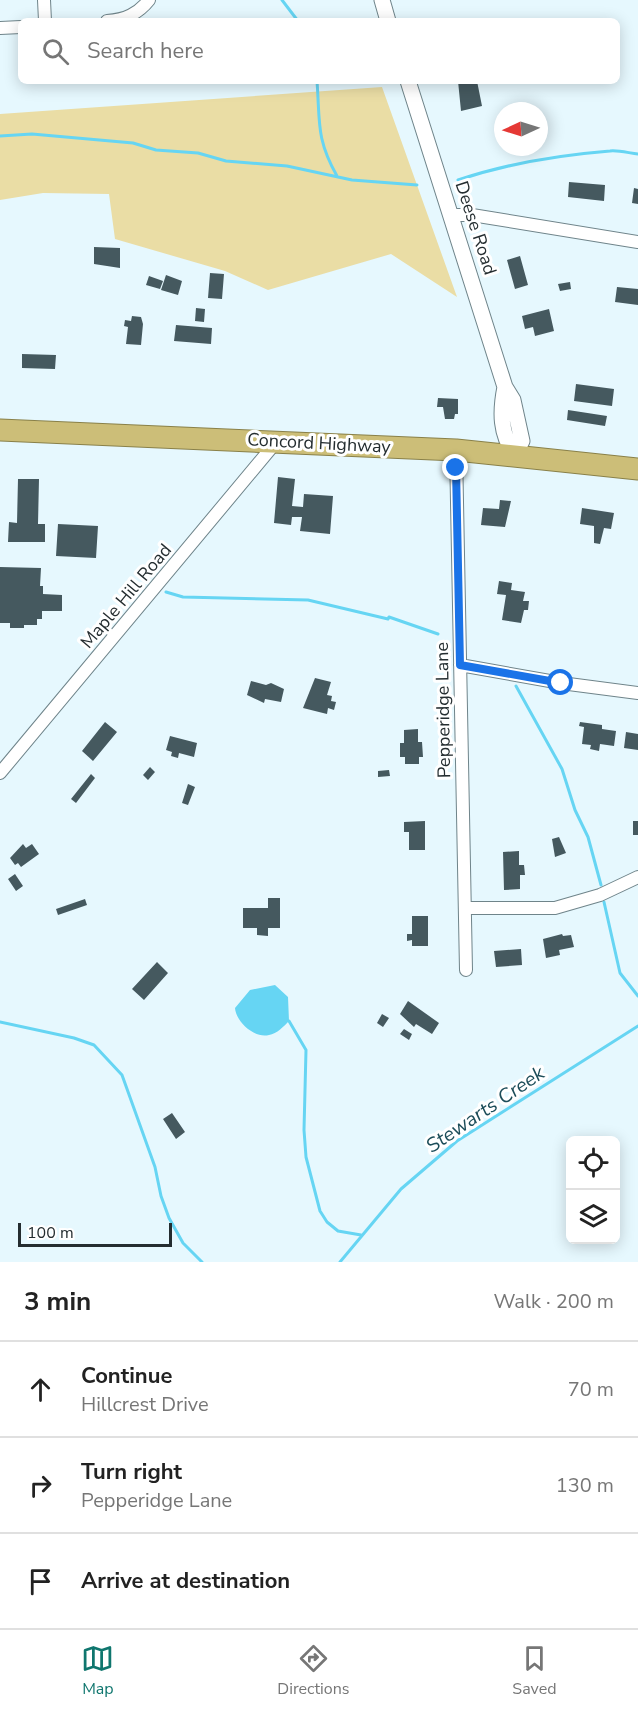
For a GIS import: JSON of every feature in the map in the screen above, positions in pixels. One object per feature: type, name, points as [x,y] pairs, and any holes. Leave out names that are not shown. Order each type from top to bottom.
[{"type":"highway","name":"Concord Highway","points":[[0,430],[456,450],[638,469]]},
{"type":"street","points":[[44,0],[45,18]]},
{"type":"street","points":[[125,18],[141,11],[149,0]]},
{"type":"street","points":[[382,0],[387,18]]},
{"type":"street","points":[[0,28],[18,27]]},
{"type":"street","name":"Deese Road","points":[[409,84],[505,387],[513,400],[522,441],[515,455]]},
{"type":"street","points":[[452,215],[472,214],[638,242]]},
{"type":"street","name":"Maple Hill Road","points":[[0,773],[277,441]]},
{"type":"street","name":"Pepperidge Lane","points":[[456,450],[466,970]]},
{"type":"street","points":[[460,665],[561,683],[638,693]]},
{"type":"street","points":[[465,908],[555,908],[600,895],[638,877]]},
{"type":"shaded area","points":[[382,87],[457,297],[391,254],[268,290],[225,271],[115,239],[109,194],[43,193],[0,200],[0,114]]},
{"type":"water","points":[[275,985],[288,997],[289,1021],[280,1030],[269,1035],[264,1036],[252,1032],[239,1019],[235,1008],[250,990]]},
{"type":"building","points":[[458,84],[478,84],[482,106],[461,111]]},
{"type":"building","points":[[569,182],[605,185],[604,201],[568,197]]},
{"type":"building","points":[[634,188],[638,189],[638,204],[632,203]]},
{"type":"building","points":[[94,247],[120,248],[120,268],[94,264]]},
{"type":"building","points":[[520,256],[528,285],[515,289],[507,260]]},
{"type":"building","points":[[210,273],[224,274],[222,299],[208,298]]},
{"type":"building","points":[[166,275],[182,281],[178,295],[161,290]]},
{"type":"building","points":[[149,276],[163,281],[160,289],[146,285]]},
{"type":"building","points":[[570,282],[571,289],[560,291],[558,284]]},
{"type":"building","points":[[617,287],[638,289],[638,305],[615,302]]},
{"type":"building","points":[[196,308],[205,309],[204,322],[195,321]]},
{"type":"building","points":[[549,309],[554,331],[535,336],[533,327],[525,329],[522,316]]},
{"type":"building","points":[[132,316],[141,317],[143,324],[141,345],[126,344],[128,327],[124,326],[125,320],[131,321]]},
{"type":"building","points":[[176,325],[212,328],[211,344],[174,341]]},
{"type":"building","points":[[22,354],[56,355],[55,369],[22,368]]},
{"type":"building","points":[[576,384],[614,389],[612,406],[574,401]]},
{"type":"building","points":[[438,398],[458,399],[458,414],[455,414],[454,419],[445,419],[443,407],[437,407]]},
{"type":"building","points":[[568,410],[607,416],[605,426],[567,420]]},
{"type":"building","points":[[278,477],[295,479],[292,506],[303,507],[304,494],[333,496],[330,534],[300,531],[302,517],[292,517],[291,525],[274,523]]},
{"type":"building","points":[[18,479],[39,479],[38,524],[45,524],[45,542],[8,542],[9,522],[17,523]]},
{"type":"building","points":[[500,500],[511,501],[505,527],[481,525],[483,508],[499,509]]},
{"type":"building","points":[[582,508],[614,513],[611,529],[604,528],[600,544],[594,543],[594,526],[580,524]]},
{"type":"building","points":[[58,524],[98,526],[96,558],[56,556]]},
{"type":"building","points":[[0,567],[41,568],[40,586],[43,586],[43,594],[62,595],[62,611],[42,611],[42,619],[37,619],[37,625],[24,625],[24,628],[10,628],[10,623],[0,623]]},
{"type":"building","points":[[499,581],[512,583],[511,590],[525,592],[523,601],[529,601],[528,610],[524,610],[521,623],[502,620],[506,595],[497,594]]},
{"type":"building","points":[[315,678],[331,682],[327,695],[332,696],[331,701],[336,702],[334,710],[328,708],[327,714],[303,708]]},
{"type":"building","points":[[251,681],[266,685],[271,683],[284,689],[281,702],[265,699],[264,703],[247,695]]},
{"type":"building","points":[[105,722],[117,732],[93,761],[82,751]]},
{"type":"building","points":[[580,722],[602,725],[602,729],[616,731],[614,746],[600,744],[599,751],[590,749],[591,745],[582,744],[584,727],[579,726]]},
{"type":"building","points":[[418,729],[418,742],[422,742],[423,757],[419,757],[419,764],[405,764],[405,757],[400,757],[400,743],[404,743],[404,730]]},
{"type":"building","points":[[626,732],[638,734],[638,750],[624,748]]},
{"type":"building","points":[[170,736],[197,743],[194,757],[179,753],[178,758],[171,756],[172,752],[166,750]]},
{"type":"building","points":[[150,767],[155,772],[148,780],[143,775]]},
{"type":"building","points":[[389,770],[390,776],[378,777],[378,771]]},
{"type":"building","points":[[91,774],[95,778],[76,803],[71,799]]},
{"type":"building","points":[[188,784],[195,787],[188,805],[182,803]]},
{"type":"building","points":[[425,821],[425,850],[409,850],[409,832],[404,832],[404,822]]},
{"type":"building","points":[[633,821],[638,821],[638,835],[633,835]]},
{"type":"building","points":[[559,837],[566,853],[555,857],[552,839]]},
{"type":"building","points":[[23,844],[26,848],[32,844],[39,854],[21,867],[18,863],[15,865],[10,858]]},
{"type":"building","points":[[519,851],[519,865],[524,865],[525,875],[520,875],[520,889],[504,890],[503,852]]},
{"type":"building","points":[[15,874],[23,886],[16,891],[8,879]]},
{"type":"building","points":[[268,898],[280,898],[280,928],[268,928],[268,936],[257,935],[257,928],[243,928],[243,908],[268,908]]},
{"type":"building","points":[[85,899],[87,905],[58,915],[56,909]]},
{"type":"building","points":[[412,916],[428,916],[428,946],[412,946],[412,940],[407,941],[407,934],[412,934]]},
{"type":"building","points":[[562,934],[563,936],[571,935],[574,947],[559,950],[560,955],[546,958],[543,939]]},
{"type":"building","points":[[521,949],[522,965],[496,967],[494,951]]},
{"type":"building","points":[[157,962],[168,973],[144,1000],[132,989]]},
{"type":"building","points":[[408,1001],[439,1023],[432,1034],[416,1024],[414,1027],[400,1014]]},
{"type":"building","points":[[382,1014],[389,1018],[383,1027],[377,1023]]},
{"type":"building","points":[[404,1029],[412,1034],[409,1040],[400,1034]]},
{"type":"building","points":[[172,1113],[185,1132],[176,1139],[163,1119]]},
{"type":"waterway","points":[[282,0],[296,18]]},
{"type":"waterway","points":[[317,84],[322,140],[337,176]]},
{"type":"waterway","points":[[0,136],[32,134],[133,143],[156,150],[198,153],[226,161],[287,166],[352,180],[417,185]]},
{"type":"waterway","points":[[458,180],[495,169],[553,158],[613,151],[638,154]]},
{"type":"waterway","points":[[166,592],[183,597],[308,600],[388,619],[389,617],[438,634]]},
{"type":"waterway","points":[[516,686],[562,769],[575,810],[588,837],[601,885]]},
{"type":"waterway","points":[[604,902],[620,973],[638,996]]},
{"type":"waterway","points":[[289,1021],[306,1050],[304,1130],[306,1157],[320,1211],[327,1222],[338,1231],[361,1235]]},
{"type":"waterway","points":[[0,1022],[74,1038],[94,1045],[122,1075],[155,1167],[161,1196],[169,1218],[183,1243],[202,1262]]},
{"type":"waterway","name":"Stewarts Creek","points":[[340,1262],[401,1189],[457,1141],[638,1026]]},
{"type":"route","points":[[456,468],[460,665],[561,683]]}]
